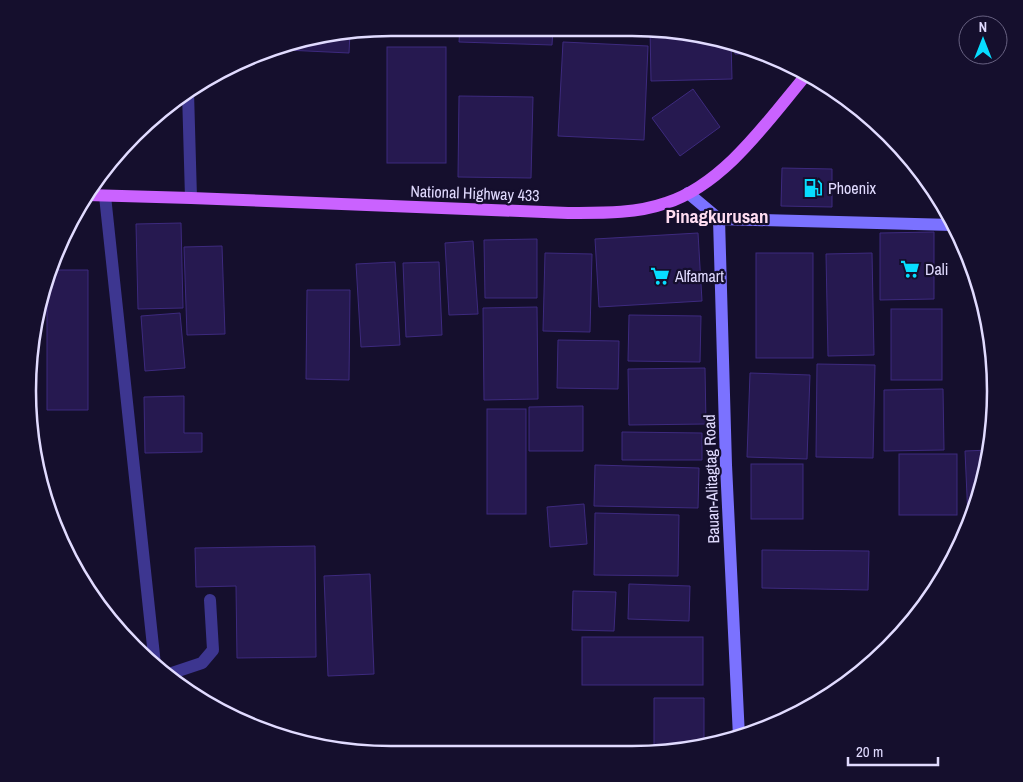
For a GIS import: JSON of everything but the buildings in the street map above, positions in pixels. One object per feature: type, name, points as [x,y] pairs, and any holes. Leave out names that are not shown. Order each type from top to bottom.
[{"type":"main road","name":"National Highway 433","points":[[95,195],[568,213],[614,212],[644,208],[666,203],[688,193],[737,157],[802,80]]},
{"type":"main road","points":[[688,193],[719,219],[945,225]]},
{"type":"main road","name":"Bauan-Alitagtag Road","points":[[719,219],[726,474],[739,729]]},
{"type":"street","points":[[188,100],[191,198]]},
{"type":"street","points":[[105,196],[153,654]]},
{"type":"street","points":[[174,671],[202,663],[213,650],[210,600]]},
{"type":"place","name":"Phoenix","points":[[813,188]]},
{"type":"place","name":"Dali","points":[[910,269]]},
{"type":"place","name":"Alfamart","points":[[660,276]]},
{"type":"district","name":"Pinagkurusan","points":[[717,216]]}]
